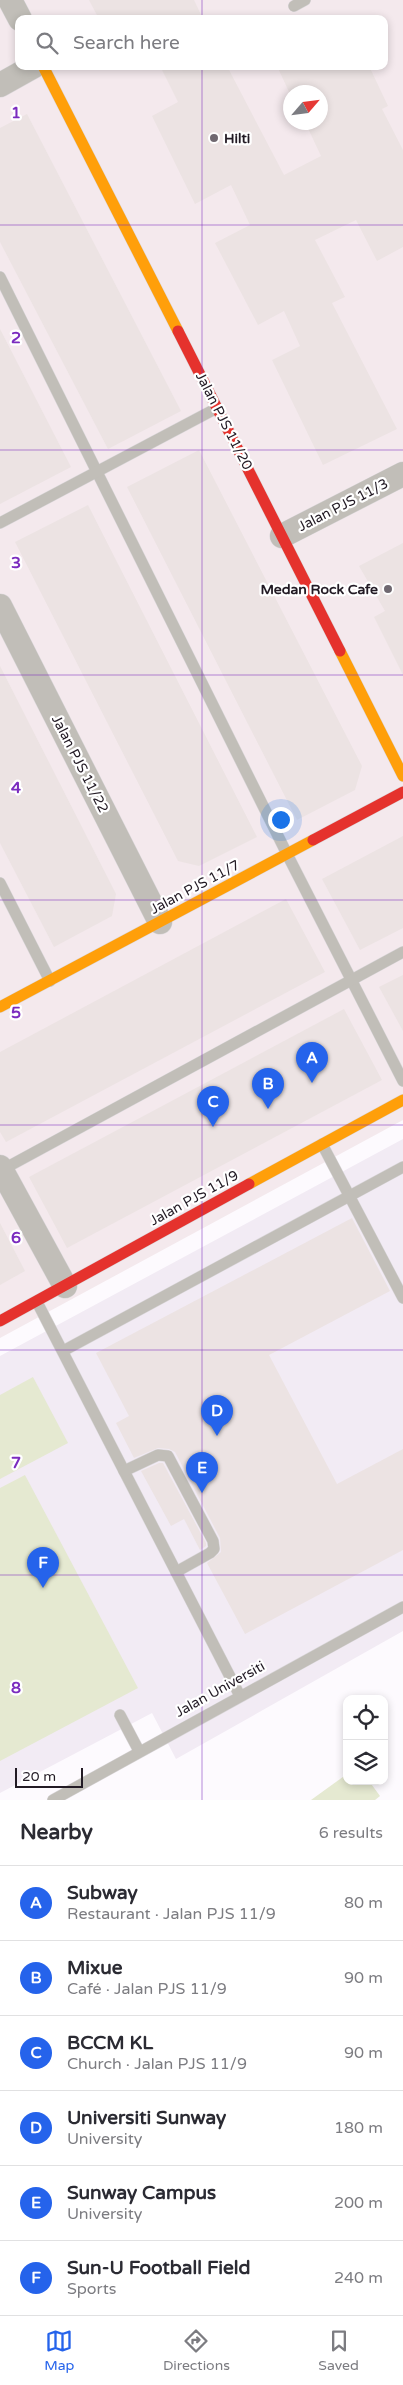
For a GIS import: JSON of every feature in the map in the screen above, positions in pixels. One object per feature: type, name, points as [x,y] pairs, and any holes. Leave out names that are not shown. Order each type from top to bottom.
[{"type":"street","points":[[10,0],[18,15]]},
{"type":"street","points":[[0,85],[27,70]]},
{"type":"street","name":"Jalan PJS 11/20","points":[[45,70],[403,776]]},
{"type":"street","name":"Jalan PJS 11/3","points":[[282,536],[403,474]]},
{"type":"street","name":"Jalan PJS 11/22","points":[[0,606],[160,922]]},
{"type":"street","name":"Jalan PJS 11/7","points":[[0,1007],[403,792]]},
{"type":"street","name":"Jalan PJS 11/9","points":[[0,1320],[37,1302],[403,1100]]},
{"type":"street","points":[[1,1169],[65,1286]]},
{"type":"lane","points":[[294,6],[305,0]]},
{"type":"lane","points":[[0,277],[287,854],[403,1081]]},
{"type":"lane","points":[[0,523],[217,408]]},
{"type":"lane","points":[[0,883],[50,981]]},
{"type":"lane","points":[[1,1169],[403,952]]},
{"type":"lane","points":[[322,1144],[403,1298]]},
{"type":"lane","points":[[63,1351],[403,1167]]},
{"type":"lane","points":[[37,1302],[240,1696]]},
{"type":"lane","points":[[124,1471],[158,1455],[168,1456],[213,1541],[214,1549],[210,1553],[176,1572]]},
{"type":"lane","name":"Jalan Universiti","points":[[53,1800],[403,1607]]},
{"type":"lane","points":[[120,1714],[139,1751]]},
{"type":"shaded area","points":[[0,0],[403,0],[403,1120],[0,1338]]},
{"type":"shaded area","points":[[403,1139],[403,1631],[176,1759],[152,1713],[0,1793],[0,1356]]},
{"type":"green space","points":[[33,1377],[68,1443],[0,1479],[0,1395]]},
{"type":"green space","points":[[25,1475],[138,1688],[0,1761],[0,1488]]},
{"type":"green space","points":[[343,1777],[343,1785],[372,1785],[380,1796],[375,1800],[311,1800]]},
{"type":"building","points":[[89,0],[194,0],[201,15],[97,15]]},
{"type":"building","points":[[162,70],[229,70],[284,175],[321,156],[309,130],[328,130],[328,85],[286,85],[279,70],[371,70],[388,106],[382,109],[403,150],[403,247],[377,261],[356,220],[315,240],[345,297],[332,303],[397,429],[323,465],[272,360],[300,346],[284,311],[258,325],[215,243],[250,225],[231,185],[195,204],[152,116],[178,102]]},
{"type":"building","points":[[27,114],[181,411],[108,449],[0,242],[0,128]]},
{"type":"building","points":[[0,329],[71,467],[0,504]]},
{"type":"building","points":[[199,450],[362,766],[355,790],[297,820],[127,487]]},
{"type":"building","points":[[88,505],[257,837],[199,866],[178,861],[15,542]]},
{"type":"building","name":"Medan Rock Cafe","points":[[403,543],[403,675],[374,617],[385,611],[359,566]]},
{"type":"building","points":[[0,666],[116,894],[112,916],[54,947],[0,843]]},
{"type":"building","points":[[403,836],[403,928],[360,950],[322,879]]},
{"type":"building","points":[[286,899],[325,972],[6,1142],[0,1132],[0,1052]]},
{"type":"building","points":[[403,975],[403,1031],[379,987]]},
{"type":"building","points":[[344,1009],[382,1080],[67,1248],[29,1177]]},
{"type":"building","points":[[352,1218],[390,1291],[269,1355],[337,1484],[403,1449],[403,1550],[245,1634],[207,1563],[221,1552],[220,1538],[175,1452],[169,1449],[158,1448],[134,1458],[116,1423],[129,1416],[96,1353]]},
{"type":"building","points":[[0,1223],[25,1271],[0,1285]]},
{"type":"building","points":[[163,1463],[206,1543],[206,1546],[200,1550],[184,1519],[171,1526],[141,1471]]},
{"type":"traffic: slow","points":[[45,70],[178,331]]},
{"type":"traffic: slow","points":[[340,651],[403,776]]},
{"type":"traffic: slow","points":[[0,1007],[313,840]]},
{"type":"traffic: slow","points":[[249,1184],[403,1100]]},
{"type":"traffic: jam","points":[[178,331],[340,651]]},
{"type":"traffic: jam","points":[[313,840],[403,792]]},
{"type":"traffic: jam","points":[[0,1321],[249,1184]]},
{"type":"place","name":"Hilti","points":[[214,138]]},
{"type":"place","name":"Medan Rock Cafe","points":[[388,589]]},
{"type":"place","name":"Subway","points":[[312,1083]]},
{"type":"place","name":"Mixue","points":[[268,1109]]},
{"type":"place","name":"BCCM KL","points":[[213,1127]]},
{"type":"place","name":"Universiti Sunway","points":[[217,1436]]},
{"type":"place","name":"Sunway Campus","points":[[202,1493]]},
{"type":"place","name":"Sun-U Football Field","points":[[43,1588]]}]
